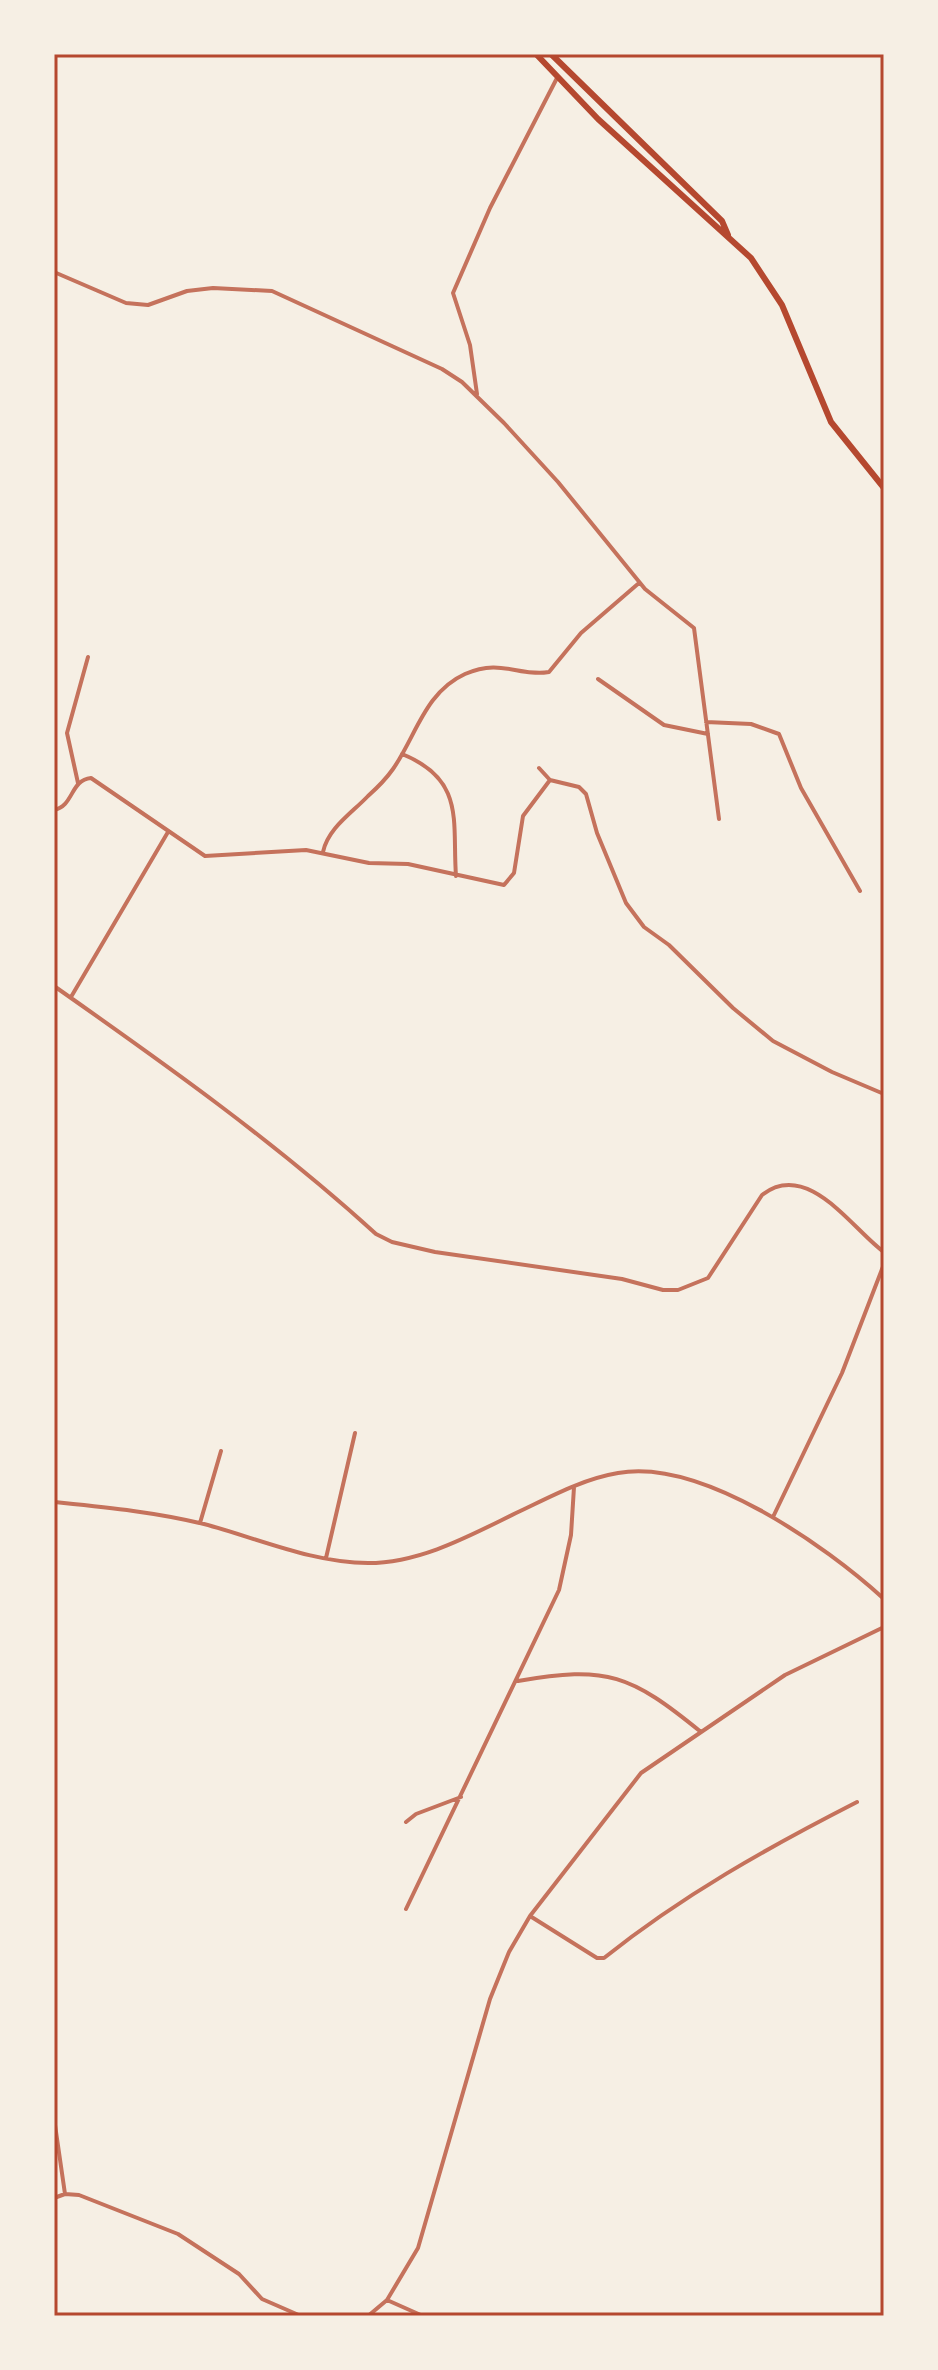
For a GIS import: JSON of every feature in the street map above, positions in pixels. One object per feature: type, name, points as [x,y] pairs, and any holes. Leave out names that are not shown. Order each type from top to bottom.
[{"type":"highway","points":[[536,54],[623,143],[728,235],[773,289],[831,422],[884,488]]},
{"type":"highway","points":[[551,54],[722,221],[728,235]]},
{"type":"street","points":[[478,396],[470,345],[453,293],[490,208],[558,78]]},
{"type":"street","points":[[54,272],[126,303],[148,305],[187,291],[213,288],[272,291],[422,359],[462,382],[558,482],[639,583],[694,628],[719,819]]},
{"type":"street","points":[[323,852],[331,831],[384,781],[427,707],[447,685],[485,667],[508,666],[540,674],[549,672],[581,633],[639,583]]},
{"type":"street","points":[[78,783],[70,751],[68,721],[88,657]]},
{"type":"street","points":[[598,679],[664,725],[708,734]]},
{"type":"street","points":[[706,722],[751,724],[779,734],[801,788],[860,891]]},
{"type":"street","points":[[402,754],[423,766],[453,804],[456,876]]},
{"type":"street","points":[[539,768],[550,780],[579,787],[586,794],[597,833],[626,903],[644,927],[669,945],[733,1008],[773,1041],[832,1072],[884,1094]]},
{"type":"street","points":[[54,810],[67,803],[78,783],[91,778],[197,852],[215,858],[291,850],[323,852],[369,863],[408,864],[493,885],[508,883],[514,873],[523,816],[550,780]]},
{"type":"street","points":[[71,997],[168,832]]},
{"type":"street","points":[[54,986],[179,1074],[312,1177],[376,1234],[392,1242],[435,1252],[678,1290],[708,1278],[762,1195],[776,1188],[794,1187],[806,1188],[825,1199],[884,1252]]},
{"type":"street","points":[[773,1517],[842,1373],[884,1264]]},
{"type":"street","points":[[326,1558],[355,1433]]},
{"type":"street","points":[[200,1523],[221,1451]]},
{"type":"street","points":[[54,1502],[200,1523],[326,1558],[371,1564],[432,1551],[574,1487],[619,1472],[664,1473],[773,1517],[813,1541],[884,1599]]},
{"type":"street","points":[[406,1909],[464,1795],[559,1590],[571,1535],[574,1487]]},
{"type":"street","points":[[368,2316],[387,2300],[418,2248],[490,1999],[509,1952],[530,1916],[635,1780],[701,1732],[808,1662],[884,1627]]},
{"type":"street","points":[[518,1681],[584,1673],[616,1677],[656,1696],[701,1732]]},
{"type":"street","points":[[406,1822],[416,1814],[464,1795]]},
{"type":"street","points":[[530,1916],[597,1958],[604,1958],[662,1912],[722,1873],[857,1802]]},
{"type":"street","points":[[54,2121],[65,2194]]},
{"type":"street","points":[[54,2198],[65,2194],[79,2195],[178,2234],[239,2274],[262,2299],[301,2316]]},
{"type":"street","points":[[387,2300],[423,2316]]}]
